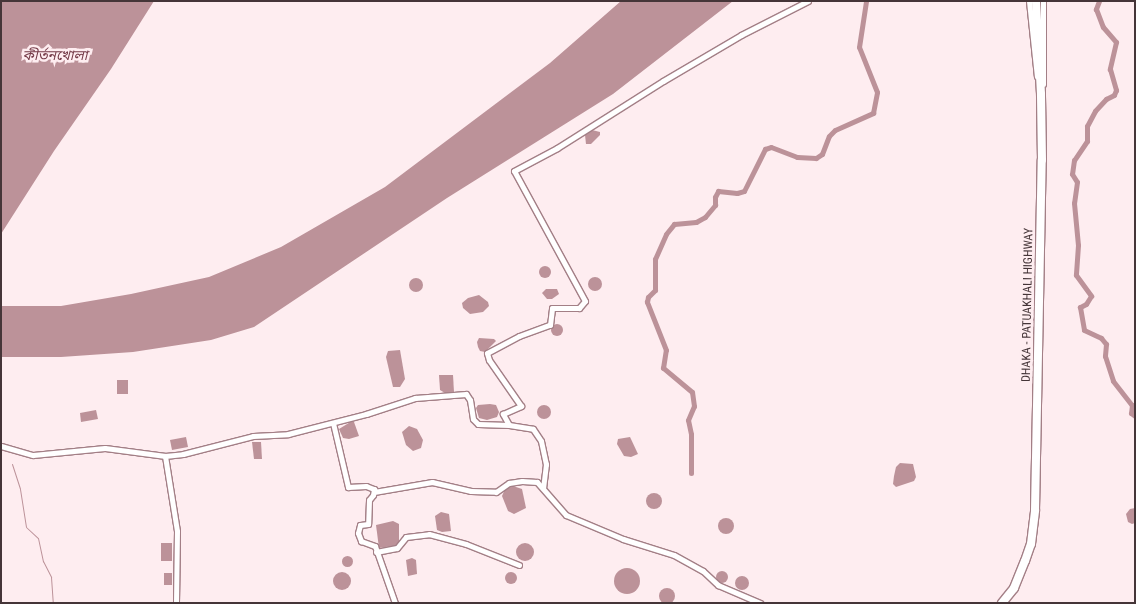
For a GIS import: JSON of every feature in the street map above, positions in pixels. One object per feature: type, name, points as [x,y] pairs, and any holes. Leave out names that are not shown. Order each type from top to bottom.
[{"type":"highway","name":"DHAKA - PATUAKHALI HIGHWAY","points":[[1002,603],[1014,588],[1025,561],[1031,544],[1035,510],[1042,94],[1036,1]]},
{"type":"street","points":[[509,425],[503,414],[521,406],[489,360],[487,353],[519,336],[550,325],[552,308],[579,308],[585,301],[514,171],[557,148],[663,80],[741,35],[808,1]]},
{"type":"street","points":[[1029,1],[1037,77],[1042,94]]},
{"type":"street","points":[[1042,94],[1044,77],[1043,1]]},
{"type":"street","points":[[1,446],[33,455],[105,448],[165,456],[183,454],[253,436],[288,434],[333,423],[415,398],[466,394],[470,400],[473,419],[478,424],[509,425],[533,429],[541,441],[546,464],[543,488]]},
{"type":"street","points":[[333,423],[348,487],[370,487],[374,492]]},
{"type":"street","points":[[165,456],[177,531],[176,603]]},
{"type":"street","points":[[395,603],[379,555],[374,546],[361,540],[358,534],[360,525],[368,524],[369,500],[374,492],[432,482],[471,491],[496,492],[509,483],[522,481],[537,482],[566,515],[623,539],[674,555],[703,571],[718,585],[760,603]]},
{"type":"street","points":[[376,552],[398,548],[406,537],[429,534],[466,544],[519,565]]},
{"type":"water","name":"কীর্তনখোলা","points":[[1,1],[154,1],[1,234]]},
{"type":"water","points":[[621,1],[733,1],[613,94],[447,198],[254,327],[211,340],[133,352],[61,357],[1,357],[1,306],[61,306],[131,294],[209,277],[281,247],[385,187],[550,63]]},
{"type":"water","points":[[592,130],[600,132],[600,135],[591,144],[586,144],[585,135]]},
{"type":"water","points":[[545,266],[551,272],[545,278],[539,272]]},
{"type":"water","points":[[595,277],[600,279],[602,284],[600,289],[595,291],[590,289],[588,284],[590,279]]},
{"type":"water","points":[[413,278],[419,278],[423,285],[419,292],[413,292],[409,288],[409,282]]},
{"type":"water","points":[[546,289],[557,289],[559,294],[552,299],[547,299],[542,293]]},
{"type":"water","points":[[479,295],[488,302],[489,306],[483,312],[470,314],[463,308],[462,303],[468,298]]},
{"type":"water","points":[[555,324],[559,324],[563,330],[559,336],[555,336],[551,332],[551,328]]},
{"type":"water","points":[[479,338],[494,339],[496,341],[485,352],[480,351],[478,347],[477,342]]},
{"type":"water","points":[[400,350],[405,379],[400,387],[393,387],[386,357],[388,351]]},
{"type":"water","points":[[439,375],[453,375],[454,392],[445,393],[440,390]]},
{"type":"water","points":[[117,380],[128,380],[128,394],[117,394]]},
{"type":"water","points":[[478,405],[496,405],[499,412],[497,417],[487,420],[479,418],[476,408]]},
{"type":"water","points":[[544,405],[549,407],[551,412],[549,417],[544,419],[539,417],[537,412],[539,407]]},
{"type":"water","points":[[96,410],[98,419],[81,422],[80,413]]},
{"type":"water","points":[[352,421],[359,436],[349,439],[343,438],[339,429]]},
{"type":"water","points":[[409,426],[417,429],[423,440],[421,448],[413,451],[406,445],[402,432]]},
{"type":"water","points":[[186,437],[188,447],[172,450],[170,440]]},
{"type":"water","points":[[630,437],[638,454],[631,457],[624,456],[617,444],[618,439]]},
{"type":"water","points":[[252,442],[261,442],[262,459],[254,459]]},
{"type":"water","points":[[900,463],[913,464],[916,477],[914,481],[896,487],[893,484],[894,476],[896,467]]},
{"type":"water","points":[[513,486],[522,489],[526,508],[514,514],[508,511],[502,496],[505,489]]},
{"type":"water","points":[[651,493],[657,493],[662,498],[660,507],[651,509],[646,504],[646,498]]},
{"type":"water","points":[[1135,508],[1135,523],[1132,524],[1128,522],[1126,514],[1130,509]]},
{"type":"water","points":[[441,512],[449,514],[451,531],[442,532],[437,530],[435,516]]},
{"type":"water","points":[[726,518],[732,520],[734,526],[732,532],[726,534],[720,532],[718,526],[720,520]]},
{"type":"water","points":[[393,521],[399,524],[399,545],[379,548],[376,525]]},
{"type":"water","points":[[161,543],[172,543],[172,561],[161,561]]},
{"type":"water","points":[[525,543],[531,546],[534,552],[531,558],[525,561],[519,558],[516,552],[519,546]]},
{"type":"water","points":[[347,555],[353,561],[347,567],[341,561]]},
{"type":"water","points":[[412,558],[416,560],[417,574],[408,576],[406,560]]},
{"type":"water","points":[[627,568],[636,572],[640,581],[636,590],[627,594],[618,590],[614,581],[618,572]]},
{"type":"water","points":[[722,571],[728,577],[722,583],[716,577]]},
{"type":"water","points":[[342,572],[348,575],[351,581],[348,587],[342,590],[336,587],[333,581],[336,575]]},
{"type":"water","points":[[509,572],[513,572],[517,578],[513,584],[509,584],[505,580],[505,576]]},
{"type":"water","points":[[164,573],[172,573],[172,585],[164,585]]},
{"type":"water","points":[[742,576],[747,578],[749,583],[747,588],[742,590],[737,588],[735,583],[737,578]]},
{"type":"water","points":[[667,588],[675,596],[667,604],[659,596]]},
{"type":"waterway","points":[[691,473],[691,434],[688,420],[694,406],[692,392],[663,368],[666,350],[647,302],[648,297],[655,290],[655,259],[666,234],[674,224],[696,222],[705,217],[715,205],[715,197],[718,191],[737,193],[744,191],[765,149],[771,147],[797,157],[816,158],[822,154],[829,136],[835,130],[873,113],[877,92],[859,47],[866,1]]},
{"type":"waterway","points":[[1099,1],[1096,9],[1103,27],[1116,42],[1110,69],[1116,90],[1114,95],[1106,99],[1095,111],[1087,126],[1087,141],[1074,160],[1072,174],[1077,182],[1074,203],[1078,245],[1076,275],[1091,296],[1086,304],[1080,307],[1084,330],[1101,338],[1106,344],[1105,356],[1113,381],[1132,405],[1131,413],[1135,416]]},
{"type":"waterway","points":[[12,464],[20,489],[26,527],[38,538],[43,561],[51,577],[53,603]]}]
